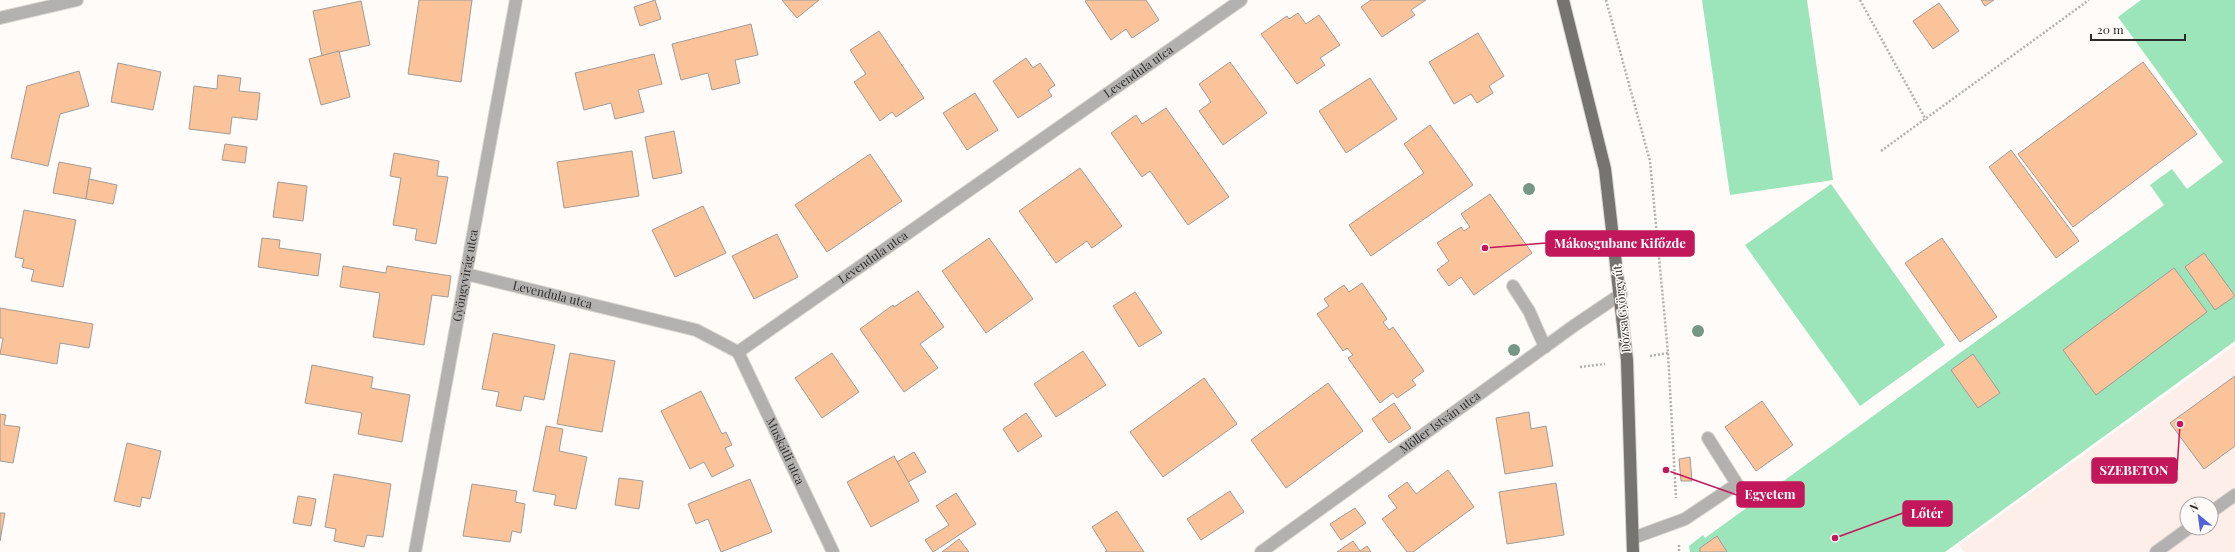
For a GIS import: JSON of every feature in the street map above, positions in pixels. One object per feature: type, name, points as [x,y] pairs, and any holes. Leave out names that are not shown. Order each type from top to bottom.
[{"type":"main road","name":"Dózsa György út","points":[[1563,0],[1605,169],[1621,294],[1627,360],[1633,552]]},
{"type":"street","points":[[0,18],[77,0]]},
{"type":"street","name":"Gyöngyvirág utca","points":[[415,552],[516,0]]},
{"type":"street","name":"Levendula utca","points":[[466,274],[696,330],[738,352],[1241,0]]},
{"type":"street","points":[[1513,286],[1529,311],[1545,347]]},
{"type":"street","name":"Möller István utca","points":[[1261,552],[1621,294]]},
{"type":"street","name":"Muskátli utca","points":[[738,352],[833,552]]},
{"type":"street","points":[[1633,538],[1685,519],[1737,484],[1708,438]]},
{"type":"street","points":[[2219,506],[2235,495]]},
{"type":"street","points":[[2156,552],[2179,535]]},
{"type":"path","points":[[1606,0],[1650,161],[1668,353],[1679,552]]},
{"type":"path","points":[[1860,0],[1926,120]]},
{"type":"path","points":[[1882,151],[2089,0]]},
{"type":"shaded area","points":[[2235,345],[2235,552],[1964,552],[1959,545]]},
{"type":"green space","points":[[1702,0],[1807,0],[1833,180],[1730,195]]},
{"type":"green space","points":[[2141,0],[2235,0],[2235,341],[1945,552],[1690,552],[1689,546],[1703,535],[1705,538],[2164,205],[2150,185],[2172,169],[2187,189],[2223,162],[2118,17]]},
{"type":"green space","points":[[1831,184],[1945,345],[1860,406],[1745,245]]},
{"type":"building","points":[[419,0],[472,0],[461,82],[408,74]]},
{"type":"building","points":[[655,0],[661,19],[640,26],[634,7]]},
{"type":"building","points":[[782,0],[819,0],[797,18]]},
{"type":"building","points":[[1146,0],[1159,20],[1132,38],[1126,29],[1111,40],[1085,1]]},
{"type":"building","points":[[1371,0],[1426,0],[1411,10],[1415,15],[1382,37],[1361,7]]},
{"type":"building","points":[[1981,0],[1994,0],[1985,6]]},
{"type":"building","points":[[361,1],[370,45],[322,56],[313,11]]},
{"type":"building","points":[[1939,3],[1959,31],[1933,49],[1913,21]]},
{"type":"building","points":[[1298,13],[1306,24],[1319,15],[1340,45],[1320,58],[1325,65],[1297,84],[1261,34],[1287,16],[1289,19]]},
{"type":"building","points":[[751,24],[758,55],[735,60],[740,83],[712,90],[708,73],[681,80],[672,44]]},
{"type":"building","points":[[879,31],[924,98],[896,117],[892,112],[880,121],[854,82],[866,74],[850,50]]},
{"type":"building","points":[[1478,33],[1504,76],[1489,86],[1493,93],[1477,103],[1471,94],[1454,104],[1429,62]]},
{"type":"building","points":[[339,51],[350,97],[321,105],[309,59]]},
{"type":"building","points":[[654,54],[662,84],[638,90],[644,112],[615,119],[611,103],[584,110],[575,73]]},
{"type":"building","points":[[1026,58],[1033,68],[1040,63],[1055,85],[1048,90],[1052,96],[1018,118],[993,81]]},
{"type":"building","points":[[1230,62],[1267,113],[1223,145],[1199,111],[1211,102],[1199,84]]},
{"type":"building","points":[[2143,62],[2197,134],[2073,227],[2018,154]]},
{"type":"building","points":[[118,63],[161,72],[153,110],[111,102]]},
{"type":"building","points":[[79,71],[89,106],[60,114],[48,166],[11,158],[27,86]]},
{"type":"building","points":[[218,75],[241,78],[239,91],[260,93],[257,120],[232,117],[230,134],[189,129],[194,86],[217,89]]},
{"type":"building","points":[[1370,78],[1397,119],[1346,153],[1319,111]]},
{"type":"building","points":[[975,93],[998,130],[967,150],[943,113]]},
{"type":"building","points":[[1166,108],[1229,197],[1188,225],[1150,171],[1142,177],[1111,133],[1136,115],[1142,124]]},
{"type":"building","points":[[1430,125],[1473,185],[1371,256],[1349,225],[1424,173],[1404,144]]},
{"type":"building","points":[[674,131],[682,173],[653,179],[645,137]]},
{"type":"building","points":[[225,144],[247,147],[245,163],[222,160]]},
{"type":"building","points":[[2011,150],[2079,241],[2056,258],[1989,167]]},
{"type":"building","points":[[632,151],[639,196],[564,208],[557,162]]},
{"type":"building","points":[[394,153],[439,161],[437,176],[448,177],[436,244],[415,240],[417,229],[393,225],[401,178],[390,176]]},
{"type":"building","points":[[870,154],[902,201],[827,252],[795,205]]},
{"type":"building","points":[[59,162],[91,168],[86,199],[53,193]]},
{"type":"building","points":[[1080,168],[1122,226],[1092,248],[1087,241],[1056,263],[1019,211]]},
{"type":"building","points":[[89,179],[117,185],[113,204],[86,199]]},
{"type":"building","points":[[278,182],[307,186],[303,221],[273,217]]},
{"type":"building","points":[[1490,194],[1532,253],[1474,295],[1461,277],[1449,286],[1437,270],[1449,261],[1437,243],[1461,227],[1464,231],[1470,227],[1461,214]]},
{"type":"building","points":[[703,206],[726,253],[675,277],[652,230]]},
{"type":"building","points":[[24,210],[76,220],[63,287],[31,281],[34,270],[22,267],[24,259],[15,257]]},
{"type":"building","points":[[777,234],[798,277],[754,299],[732,256]]},
{"type":"building","points":[[262,238],[280,240],[279,248],[321,254],[318,276],[258,267]]},
{"type":"building","points":[[989,238],[1033,299],[986,333],[942,271]]},
{"type":"building","points":[[1942,238],[1997,317],[1960,342],[1905,263]]},
{"type":"building","points":[[2204,253],[2235,296],[2215,310],[2185,267]]},
{"type":"building","points":[[343,266],[386,273],[387,266],[451,276],[448,297],[432,295],[424,345],[373,337],[380,293],[340,287]]},
{"type":"building","points":[[2174,268],[2207,312],[2096,395],[2063,350]]},
{"type":"building","points":[[1362,283],[1387,319],[1383,322],[1389,330],[1393,327],[1424,371],[1412,380],[1416,385],[1397,398],[1393,393],[1380,403],[1348,358],[1353,355],[1347,348],[1343,351],[1317,314],[1329,306],[1324,299],[1344,285],[1349,292]]},
{"type":"building","points":[[918,291],[944,327],[920,344],[938,368],[904,392],[860,329],[893,305],[894,307]]},
{"type":"building","points":[[1135,292],[1162,333],[1139,347],[1113,306]]},
{"type":"building","points":[[0,308],[93,324],[89,348],[60,343],[57,364],[0,354],[3,338],[0,338]]},
{"type":"building","points":[[493,333],[555,345],[544,400],[524,396],[521,411],[496,406],[499,392],[482,389]]},
{"type":"building","points":[[1083,351],[1106,385],[1056,417],[1034,384]]},
{"type":"building","points":[[570,353],[615,361],[602,432],[557,424]]},
{"type":"building","points":[[832,353],[859,392],[822,418],[795,378]]},
{"type":"building","points":[[1973,354],[2000,393],[1978,408],[1951,370]]},
{"type":"building","points":[[312,365],[373,377],[371,388],[410,395],[402,442],[358,434],[362,413],[305,403]]},
{"type":"building","points":[[2235,376],[2235,446],[2204,469],[2170,423]]},
{"type":"building","points":[[1204,378],[1237,424],[1163,477],[1130,432]]},
{"type":"building","points":[[1328,383],[1363,431],[1286,488],[1251,440]]},
{"type":"building","points":[[701,391],[722,434],[726,432],[732,445],[725,448],[734,466],[712,477],[704,462],[690,469],[661,411]]},
{"type":"building","points":[[1762,401],[1793,445],[1756,471],[1725,427]]},
{"type":"building","points":[[1394,403],[1411,428],[1389,443],[1372,419]]},
{"type":"building","points":[[1529,412],[1531,429],[1546,426],[1553,466],[1505,474],[1496,418]]},
{"type":"building","points":[[1026,413],[1042,436],[1018,452],[1003,429]]},
{"type":"building","points":[[0,414],[6,415],[4,425],[20,427],[13,463],[0,461]]},
{"type":"building","points":[[546,426],[563,429],[559,451],[587,457],[576,509],[554,505],[556,495],[533,491]]},
{"type":"building","points":[[127,443],[161,451],[150,499],[142,497],[140,507],[114,501]]},
{"type":"building","points":[[914,452],[926,472],[908,482],[897,462]]},
{"type":"building","points":[[894,456],[919,501],[871,527],[847,482]]},
{"type":"building","points":[[1690,457],[1692,481],[1681,481],[1679,459]]},
{"type":"building","points":[[1448,470],[1474,507],[1413,552],[1407,552],[1382,519],[1397,508],[1388,496],[1407,482],[1416,494]]},
{"type":"building","points":[[334,474],[391,484],[383,537],[367,535],[364,547],[334,541],[336,529],[325,527]]},
{"type":"building","points":[[619,478],[643,481],[639,509],[615,505]]},
{"type":"building","points":[[750,479],[772,532],[721,552],[708,519],[696,524],[688,504]]},
{"type":"building","points":[[1556,483],[1564,535],[1507,544],[1499,492]]},
{"type":"building","points":[[472,484],[517,491],[515,502],[525,504],[521,533],[512,531],[510,542],[463,536]]},
{"type":"building","points":[[1230,491],[1244,512],[1201,540],[1187,519]]},
{"type":"building","points":[[956,493],[976,524],[933,552],[925,540],[949,525],[936,506]]},
{"type":"building","points":[[298,496],[316,499],[311,526],[293,523]]},
{"type":"building","points":[[1355,508],[1366,523],[1341,540],[1330,524]]},
{"type":"building","points":[[1117,511],[1144,552],[1105,552],[1107,551],[1092,527]]},
{"type":"building","points":[[0,513],[5,513],[0,541]]},
{"type":"building","points":[[1717,536],[1727,552],[1700,552],[1700,548]]},
{"type":"building","points":[[959,539],[969,552],[942,552]]},
{"type":"building","points":[[1353,541],[1360,551],[1367,546],[1371,552],[1337,552]]},
{"type":"place","name":"Mákosgubanc Kifőzde","points":[[1485,248]]},
{"type":"place","name":"SZEBETON","points":[[2180,424]]},
{"type":"place","name":"Egyetem","points":[[1666,470]]},
{"type":"place","name":"Lőtér","points":[[1835,538]]}]
